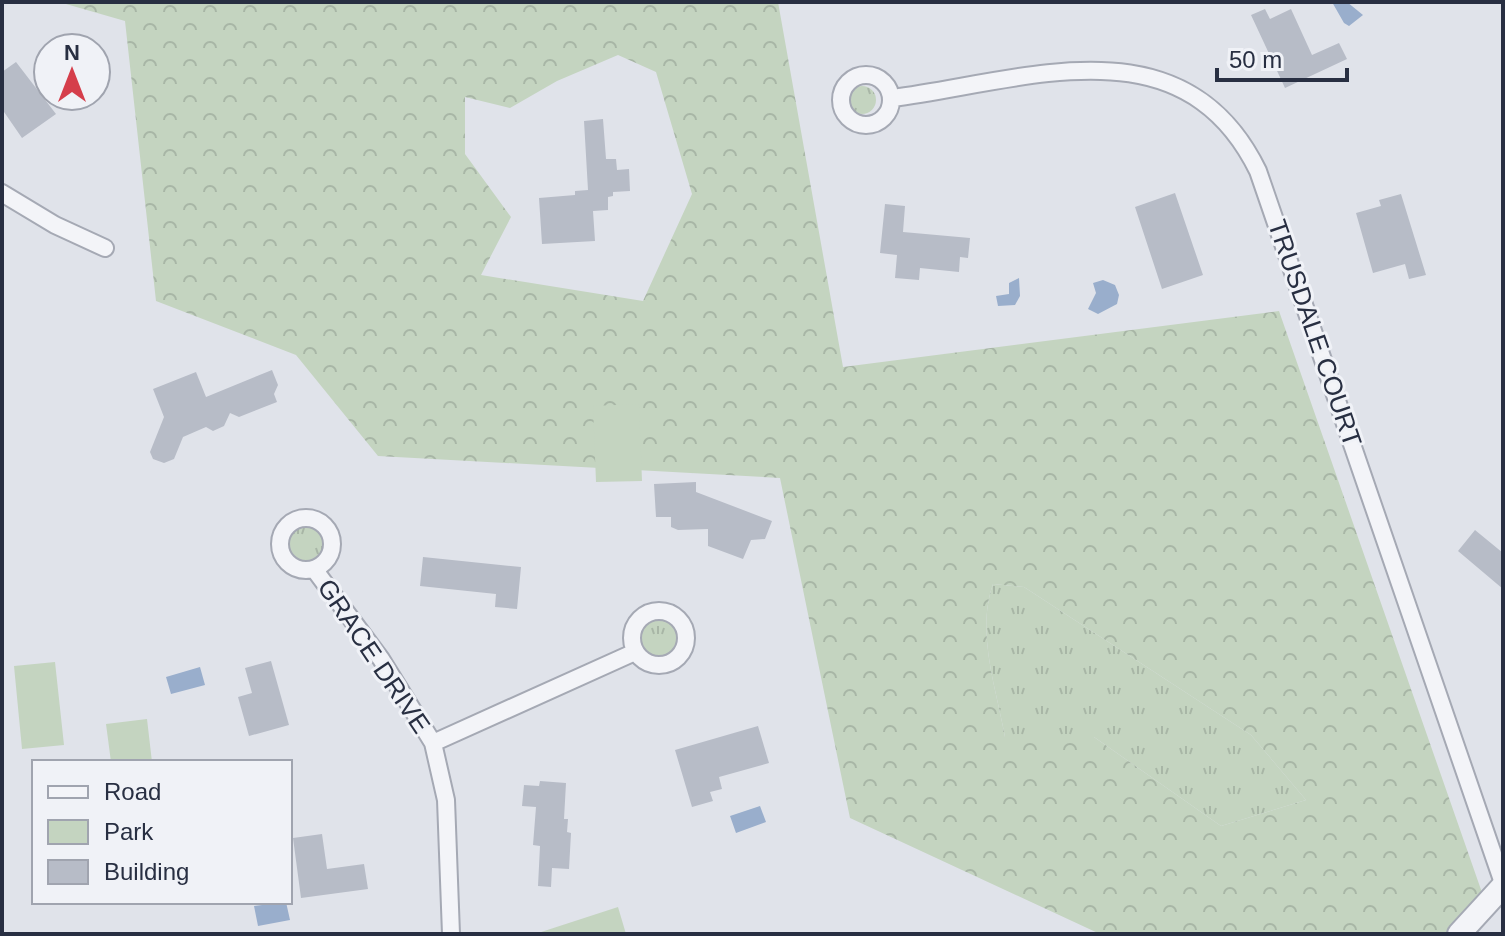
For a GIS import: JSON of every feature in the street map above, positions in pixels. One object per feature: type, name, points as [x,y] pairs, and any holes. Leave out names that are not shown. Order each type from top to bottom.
[{"type":"street","name":"TRUSDALE COURT","points":[[892,98],[1064,73],[1114,70],[1177,85],[1200,99],[1232,128],[1258,171],[1503,884]]},
{"type":"street","points":[[2,193],[55,225],[105,248]]},
{"type":"street","name":"GRACE DRIVE","points":[[314,569],[381,659],[433,743],[447,815],[451,934]]},
{"type":"street","points":[[433,743],[635,652]]},
{"type":"street","points":[[1459,934],[1503,884]]},
{"type":"green space","points":[[59,2],[778,2],[843,367],[1279,311],[1486,904],[1459,934],[1100,934],[850,818],[780,478],[378,456],[296,355],[156,301],[125,21]],"holes":[[[618,55],[656,72],[692,194],[643,301],[481,275],[511,217],[465,154],[465,97],[510,108],[557,81]],[[993,584],[1024,587],[1251,735],[1306,800],[1221,826],[1094,737],[1005,737],[987,641],[986,622]]]},
{"type":"green space","points":[[862,86],[872,90],[876,100],[872,110],[862,114],[852,110],[848,100],[852,90]]},
{"type":"green space","points":[[639,404],[642,481],[596,482],[593,406]]},
{"type":"green space","points":[[306,522],[320,528],[326,542],[320,556],[306,562],[292,556],[286,542],[292,528]]},
{"type":"green space","points":[[993,584],[1024,587],[1251,735],[1306,800],[1221,826],[1094,737],[1005,737],[987,641],[988,603]]},
{"type":"green space","points":[[659,617],[675,623],[681,639],[675,655],[659,661],[643,655],[637,639],[643,623]]},
{"type":"green space","points":[[55,662],[64,745],[22,749],[14,666]]},
{"type":"green space","points":[[147,719],[152,760],[111,760],[106,724]]},
{"type":"green space","points":[[618,907],[626,934],[535,934]]},
{"type":"water","points":[[1332,2],[1347,2],[1363,15],[1349,26]]},
{"type":"water","points":[[1019,278],[1020,296],[1015,305],[998,306],[996,296],[1009,294],[1009,283]]},
{"type":"water","points":[[1103,280],[1115,285],[1119,295],[1117,304],[1098,314],[1088,309],[1096,293],[1093,283]]},
{"type":"water","points":[[200,667],[205,685],[171,694],[166,677]]},
{"type":"water","points":[[760,806],[766,822],[736,833],[730,816]]},
{"type":"water","points":[[286,904],[290,920],[258,926],[254,906]]},
{"type":"building","points":[[1265,9],[1270,19],[1291,9],[1312,55],[1339,43],[1347,59],[1285,88],[1251,15]]},
{"type":"building","points":[[16,62],[32,83],[32,112],[56,114],[22,138],[2,109],[2,72]]},
{"type":"building","points":[[603,119],[606,159],[616,159],[617,170],[629,169],[630,191],[613,192],[613,196],[608,197],[608,210],[593,211],[595,241],[542,244],[539,198],[575,195],[575,191],[588,190],[584,121]]},
{"type":"building","points":[[1175,193],[1203,275],[1162,289],[1135,207]]},
{"type":"building","points":[[1401,194],[1426,275],[1409,279],[1405,264],[1373,273],[1356,213],[1381,206],[1379,200]]},
{"type":"building","points":[[885,204],[905,206],[903,232],[970,238],[968,258],[960,257],[959,272],[920,268],[919,280],[895,278],[897,255],[880,253]]},
{"type":"building","points":[[272,370],[278,385],[274,394],[277,402],[239,417],[230,413],[224,426],[213,431],[206,427],[183,437],[174,459],[164,463],[153,459],[150,452],[164,417],[153,389],[196,372],[206,397]]},
{"type":"building","points":[[696,482],[696,492],[772,521],[765,539],[751,540],[743,559],[708,546],[708,529],[678,530],[671,527],[671,517],[656,517],[654,484]]},
{"type":"building","points":[[1475,530],[1503,553],[1503,589],[1458,551]]},
{"type":"building","points":[[423,557],[521,567],[517,609],[495,607],[496,594],[420,586]]},
{"type":"building","points":[[271,661],[289,725],[249,736],[238,697],[252,693],[245,668]]},
{"type":"building","points":[[758,726],[769,763],[719,777],[722,789],[710,792],[713,801],[692,807],[675,750]]},
{"type":"building","points":[[540,781],[566,783],[564,819],[568,819],[567,832],[571,833],[569,869],[552,868],[551,887],[538,886],[540,846],[533,845],[536,807],[522,806],[524,785],[539,786]]},
{"type":"building","points":[[322,834],[327,869],[364,864],[368,889],[301,898],[293,838]]}]
